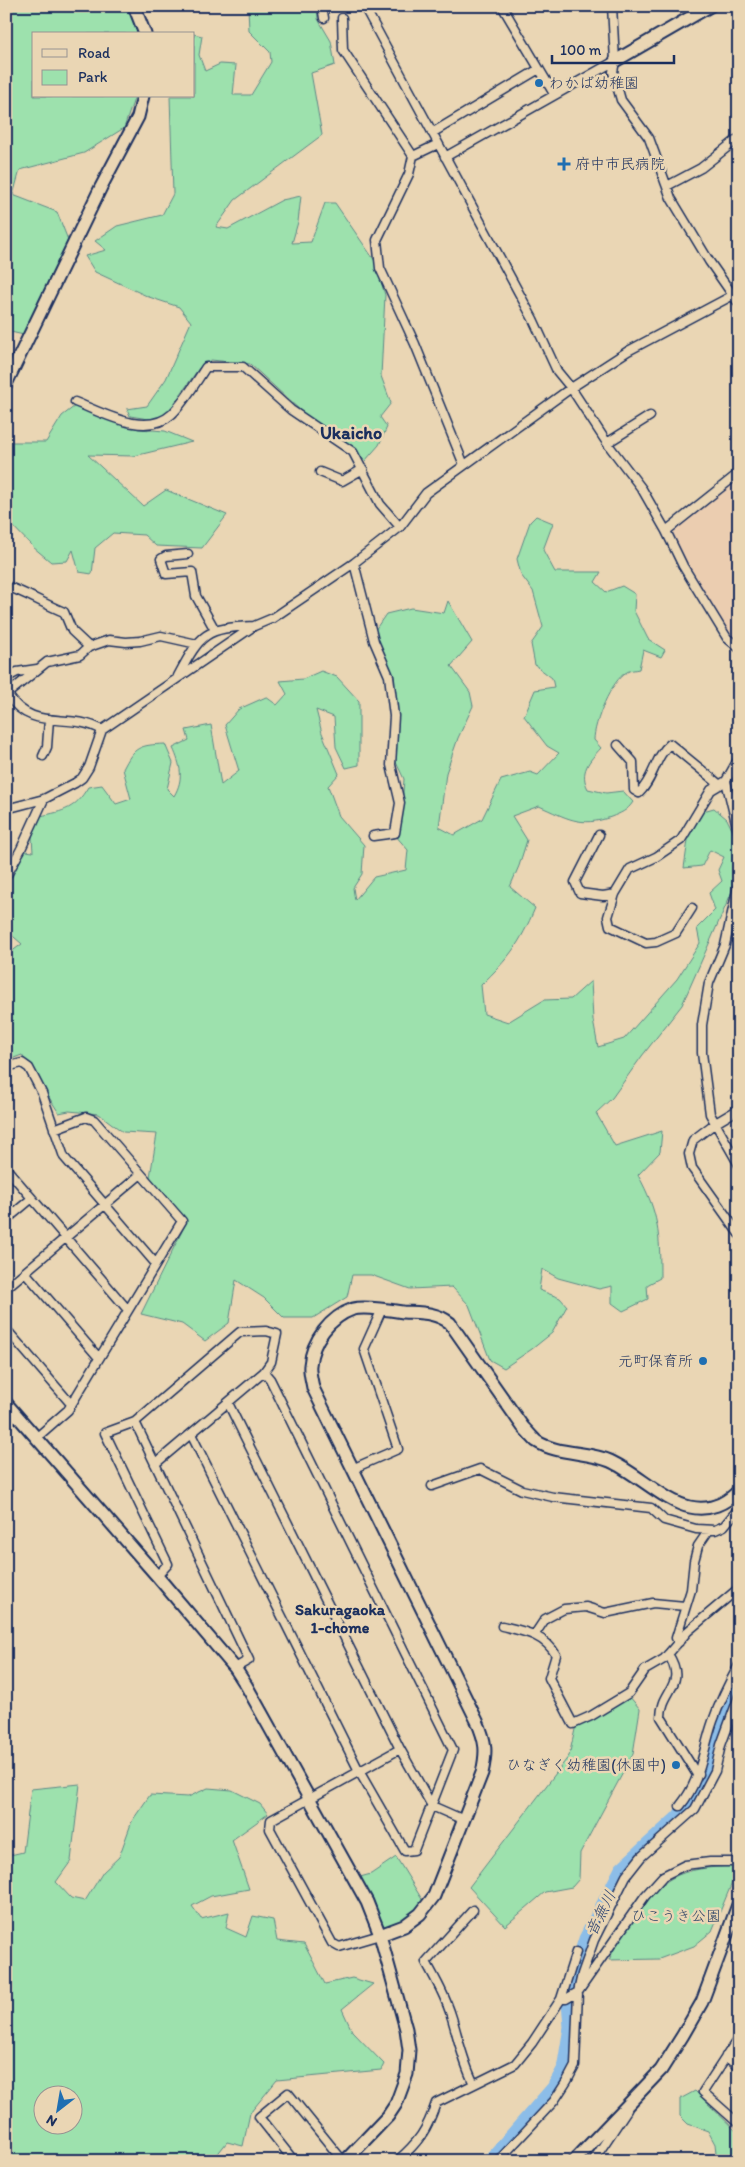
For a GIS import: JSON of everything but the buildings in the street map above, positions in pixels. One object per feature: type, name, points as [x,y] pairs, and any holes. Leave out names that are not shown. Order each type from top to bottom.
[{"type":"street","points":[[134,6],[144,32]]},
{"type":"street","points":[[322,6],[324,18]]},
{"type":"street","points":[[364,6],[533,319],[556,371],[571,388],[607,443],[642,490],[666,531],[683,566],[727,638],[739,648]]},
{"type":"street","points":[[502,6],[554,94]]},
{"type":"street","points":[[612,6],[615,61],[613,72],[621,100],[648,138],[671,198],[699,246],[736,294],[739,304]]},
{"type":"street","points":[[445,157],[710,6]]},
{"type":"street","points":[[342,18],[343,50],[413,156],[409,174],[377,240],[380,268],[464,465]]},
{"type":"street","points":[[432,133],[540,69]]},
{"type":"street","points":[[6,384],[101,186],[138,118],[143,98]]},
{"type":"street","points":[[667,186],[701,168],[739,138]]},
{"type":"street","points":[[413,156],[438,144]]},
{"type":"street","points":[[6,809],[44,799],[75,783],[82,778],[89,767],[102,730],[177,677],[245,634],[254,626],[273,618],[354,563],[400,527],[426,493],[571,388],[628,351],[736,294]]},
{"type":"street","points":[[75,402],[124,421],[149,425],[164,420],[174,412],[206,367],[243,367],[291,410],[353,452],[380,504],[400,527]]},
{"type":"street","points":[[607,443],[650,416]]},
{"type":"street","points":[[320,472],[342,481],[363,469]]},
{"type":"street","points":[[666,531],[739,473]]},
{"type":"street","points":[[188,554],[166,556],[160,559],[166,574],[192,572],[196,596],[215,630]]},
{"type":"street","points":[[354,563],[374,641],[390,676],[394,716],[391,765],[400,803],[395,833],[373,836]]},
{"type":"street","points":[[6,586],[26,593],[40,602],[64,612],[72,631],[89,647]]},
{"type":"street","points":[[177,677],[197,644],[215,630],[225,627],[254,626]]},
{"type":"street","points":[[102,730],[92,724],[28,716],[7,695],[47,662],[80,654],[89,647],[109,640],[140,642],[161,636],[197,644]]},
{"type":"street","points":[[6,678],[17,672],[37,669]]},
{"type":"street","points":[[43,756],[47,747],[49,719]]},
{"type":"street","points":[[618,746],[633,762],[634,790],[639,793],[647,785],[664,749],[670,744],[723,783],[739,835]]},
{"type":"street","points":[[692,908],[676,934],[656,942],[646,943],[610,926],[608,917],[615,894],[630,869],[656,857],[681,840],[711,790],[723,783],[739,758]]},
{"type":"street","points":[[6,877],[44,799]]},
{"type":"street","points":[[599,835],[575,882],[580,893],[603,896],[615,894]]},
{"type":"street","points":[[739,882],[725,946],[709,984],[702,1025],[704,1082],[710,1114],[739,1165]]},
{"type":"street","points":[[6,1067],[22,1063],[29,1068],[42,1093],[64,1157],[156,1264]]},
{"type":"street","points":[[739,1109],[714,1124],[693,1140],[689,1154],[692,1168],[739,1234]]},
{"type":"street","points":[[36,1438],[68,1410],[182,1221],[94,1120],[86,1117],[54,1129]]},
{"type":"street","points":[[6,1168],[128,1310]]},
{"type":"street","points":[[6,1288],[64,1237],[141,1174]]},
{"type":"street","points":[[6,1220],[31,1199]]},
{"type":"street","points":[[25,1272],[99,1358]]},
{"type":"street","points":[[400,1748],[270,1820],[270,1829],[332,1943],[339,1947],[404,1926],[420,1914],[434,1896],[482,1773],[486,1741],[313,1388],[310,1366],[315,1345],[323,1331],[339,1317],[354,1309],[382,1309],[440,1315],[450,1324],[523,1426],[536,1440],[550,1447],[594,1455],[611,1461],[689,1507],[719,1506],[732,1498],[739,1490]]},
{"type":"street","points":[[352,1469],[398,1449],[364,1350],[382,1309]]},
{"type":"street","points":[[6,1329],[71,1404]]},
{"type":"street","points":[[155,1464],[264,1372],[271,1362],[277,1334],[266,1331],[240,1332],[135,1422],[105,1433],[168,1564],[157,1576]]},
{"type":"street","points":[[192,1434],[359,1771],[405,1851],[414,1850],[453,1750],[270,1379],[264,1372]]},
{"type":"street","points":[[228,1402],[400,1748],[432,1806],[464,1820]]},
{"type":"street","points":[[6,1403],[235,1668],[367,1902],[380,1935],[406,2028],[408,2050],[407,2074],[396,2104],[388,2116],[344,2161],[288,2093],[260,2117],[294,2161]]},
{"type":"street","points":[[135,1422],[249,1660],[235,1668]]},
{"type":"street","points":[[432,1486],[480,1469],[522,1490],[554,1497],[651,1508],[664,1520],[696,1529],[709,1530],[715,1530],[724,1526],[739,1508]]},
{"type":"street","points":[[679,1642],[676,1638],[691,1590],[698,1546],[709,1530]]},
{"type":"street","points":[[502,1626],[535,1634],[552,1648],[556,1655],[548,1678],[573,1724],[591,1716],[629,1693],[645,1670],[668,1654],[688,1631],[739,1588]]},
{"type":"street","points":[[535,1634],[544,1620],[564,1608],[586,1607],[605,1613],[653,1603],[685,1606]]},
{"type":"street","points":[[668,1654],[675,1665],[676,1673],[674,1684],[661,1710],[661,1717],[696,1773],[699,1774]]},
{"type":"street","points":[[680,1806],[699,1774],[712,1722],[723,1695],[739,1665]]},
{"type":"street","points":[[498,2161],[554,2101],[575,2066],[578,1992],[594,1940],[626,1876],[641,1857],[695,1809],[716,1771],[721,1745],[739,1696]]},
{"type":"street","points":[[563,1999],[578,1992],[645,1896],[663,1876],[685,1865],[710,1862],[739,1862]]},
{"type":"street","points":[[574,2161],[661,2070],[702,2002],[739,1902]]},
{"type":"street","points":[[473,1910],[426,1962],[439,1984],[452,2016],[466,2067],[474,2084]]},
{"type":"street","points":[[397,2161],[420,2139],[436,2103],[515,2064],[532,2044],[563,1999],[576,1952]]},
{"type":"street","points":[[739,2037],[703,2092],[739,2124]]},
{"type":"street","points":[[726,2056],[739,2068]]},
{"type":"street","points":[[593,2161],[630,2104]]},
{"type":"shaded area","points":[[739,473],[739,648],[727,638],[666,531]]},
{"type":"green space","points":[[6,6],[127,6],[137,32],[32,32],[32,98],[134,98],[124,128],[84,153],[20,170],[13,195],[57,212],[68,240],[50,285],[24,335],[6,331]]},
{"type":"green space","points":[[248,6],[317,6],[318,19],[331,41],[335,65],[311,73],[322,135],[235,200],[216,227],[228,229],[282,200],[301,196],[298,222],[292,243],[311,242],[325,203],[335,203],[375,261],[385,295],[381,376],[391,403],[380,417],[387,427],[379,445],[365,461],[347,443],[302,412],[250,364],[211,360],[199,368],[169,411],[155,420],[130,416],[127,409],[147,406],[166,379],[191,322],[179,307],[149,297],[95,272],[85,256],[106,250],[95,241],[117,226],[162,215],[173,194],[170,98],[195,98],[195,34],[202,36],[199,55],[205,71],[220,64],[236,65],[233,95],[251,95],[271,62],[270,52],[249,31]]},
{"type":"green space","points":[[75,406],[139,429],[165,431],[192,442],[134,456],[88,455],[143,506],[166,490],[227,515],[202,548],[156,546],[144,535],[113,533],[95,548],[92,574],[79,572],[73,550],[67,561],[51,562],[33,547],[6,519],[6,439],[12,442],[46,442],[62,416]]},
{"type":"green space","points":[[536,516],[553,523],[543,550],[555,572],[601,572],[595,582],[606,592],[622,586],[635,594],[634,611],[648,639],[665,650],[661,657],[643,650],[639,669],[627,672],[615,684],[604,703],[597,723],[594,740],[601,748],[589,762],[585,772],[585,783],[588,789],[606,793],[623,791],[633,802],[628,808],[611,817],[591,822],[566,818],[539,806],[512,816],[527,840],[510,887],[535,908],[513,950],[481,985],[484,1014],[508,1022],[544,1000],[571,999],[591,981],[593,1020],[598,1047],[624,1039],[677,979],[700,943],[697,928],[715,910],[709,893],[722,881],[718,870],[724,857],[710,850],[702,866],[684,868],[689,833],[703,811],[714,808],[727,819],[737,840],[734,887],[682,1005],[612,1098],[596,1113],[615,1146],[662,1131],[660,1152],[638,1175],[650,1201],[657,1225],[660,1249],[660,1278],[647,1285],[648,1299],[623,1311],[612,1303],[612,1286],[599,1289],[558,1278],[542,1269],[539,1290],[560,1298],[567,1306],[552,1333],[504,1368],[490,1360],[469,1305],[452,1287],[410,1289],[371,1275],[352,1275],[347,1297],[313,1318],[284,1318],[264,1298],[236,1280],[229,1323],[205,1341],[182,1324],[141,1314],[186,1223],[150,1177],[157,1134],[123,1132],[99,1114],[69,1111],[59,1113],[22,1055],[6,1061],[6,951],[11,952],[22,944],[6,930],[6,883],[26,851],[33,852],[32,837],[40,816],[74,805],[88,787],[102,785],[116,804],[131,799],[123,769],[138,749],[149,745],[165,744],[173,763],[167,789],[174,796],[179,784],[180,772],[173,748],[189,740],[186,730],[211,725],[221,785],[239,771],[225,725],[239,709],[266,697],[277,705],[287,694],[280,681],[303,679],[321,671],[337,677],[359,701],[359,765],[346,768],[336,747],[334,717],[316,710],[322,733],[339,774],[328,786],[339,816],[364,845],[362,874],[353,888],[355,900],[374,877],[406,870],[408,850],[395,835],[402,806],[404,779],[394,758],[394,677],[382,655],[375,630],[386,614],[411,608],[444,613],[448,601],[472,642],[451,666],[470,692],[473,706],[458,738],[446,773],[439,827],[454,835],[482,819],[501,780],[530,772],[538,775],[559,753],[547,746],[524,716],[535,690],[554,687],[552,678],[535,665],[531,644],[543,627],[533,591],[521,575],[517,559],[530,522]]},
{"type":"green space","points":[[629,1696],[640,1709],[633,1754],[580,1853],[579,1879],[572,1887],[545,1892],[505,1926],[469,1887],[569,1756],[576,1725]]},
{"type":"green space","points":[[80,1784],[71,1861],[56,1882],[71,1898],[85,1901],[103,1872],[119,1857],[132,1821],[150,1795],[188,1797],[208,1788],[232,1790],[260,1804],[268,1814],[232,1840],[249,1889],[211,1896],[192,1906],[201,1919],[229,1912],[226,1928],[246,1937],[253,1916],[273,1920],[277,1941],[304,1944],[325,1984],[352,1978],[373,1984],[342,2009],[352,2031],[384,2064],[381,2070],[277,2080],[250,2113],[243,2146],[227,2142],[212,2161],[6,2161],[6,1856],[23,1852],[31,1789]]},
{"type":"green space","points":[[396,1857],[423,1901],[407,1920],[385,1930],[360,1877],[371,1874]]},
{"type":"green space","name":"ひこうき公園","points":[[739,1866],[712,1931],[694,1946],[659,1959],[609,1960],[621,1935],[637,1911],[655,1890],[666,1882],[678,1875],[693,1870]]},
{"type":"green space","points":[[695,2091],[739,2134],[739,2161],[717,2161],[715,2144],[708,2131],[688,2124],[680,2116],[680,2099]]},
{"type":"waterway","name":"音無川","points":[[490,2161],[554,2088],[564,2070],[571,2027],[569,2003],[575,1973],[586,1939],[622,1869],[679,1817],[702,1783],[712,1758],[716,1728],[730,1691],[739,1677]]},
{"type":"place","name":"わかば幼稚園","points":[[539,83]]},
{"type":"place","name":"府中市民病院","points":[[564,164]]},
{"type":"place","name":"元町保育所","points":[[703,1361]]},
{"type":"place","name":"ひなぎく幼稚園(休園中)","points":[[676,1765]]},
{"type":"district","name":"Ukaicho","points":[[351,433]]},
{"type":"district","name":"Sakuragaoka 1-chome","points":[[340,1618]]}]
